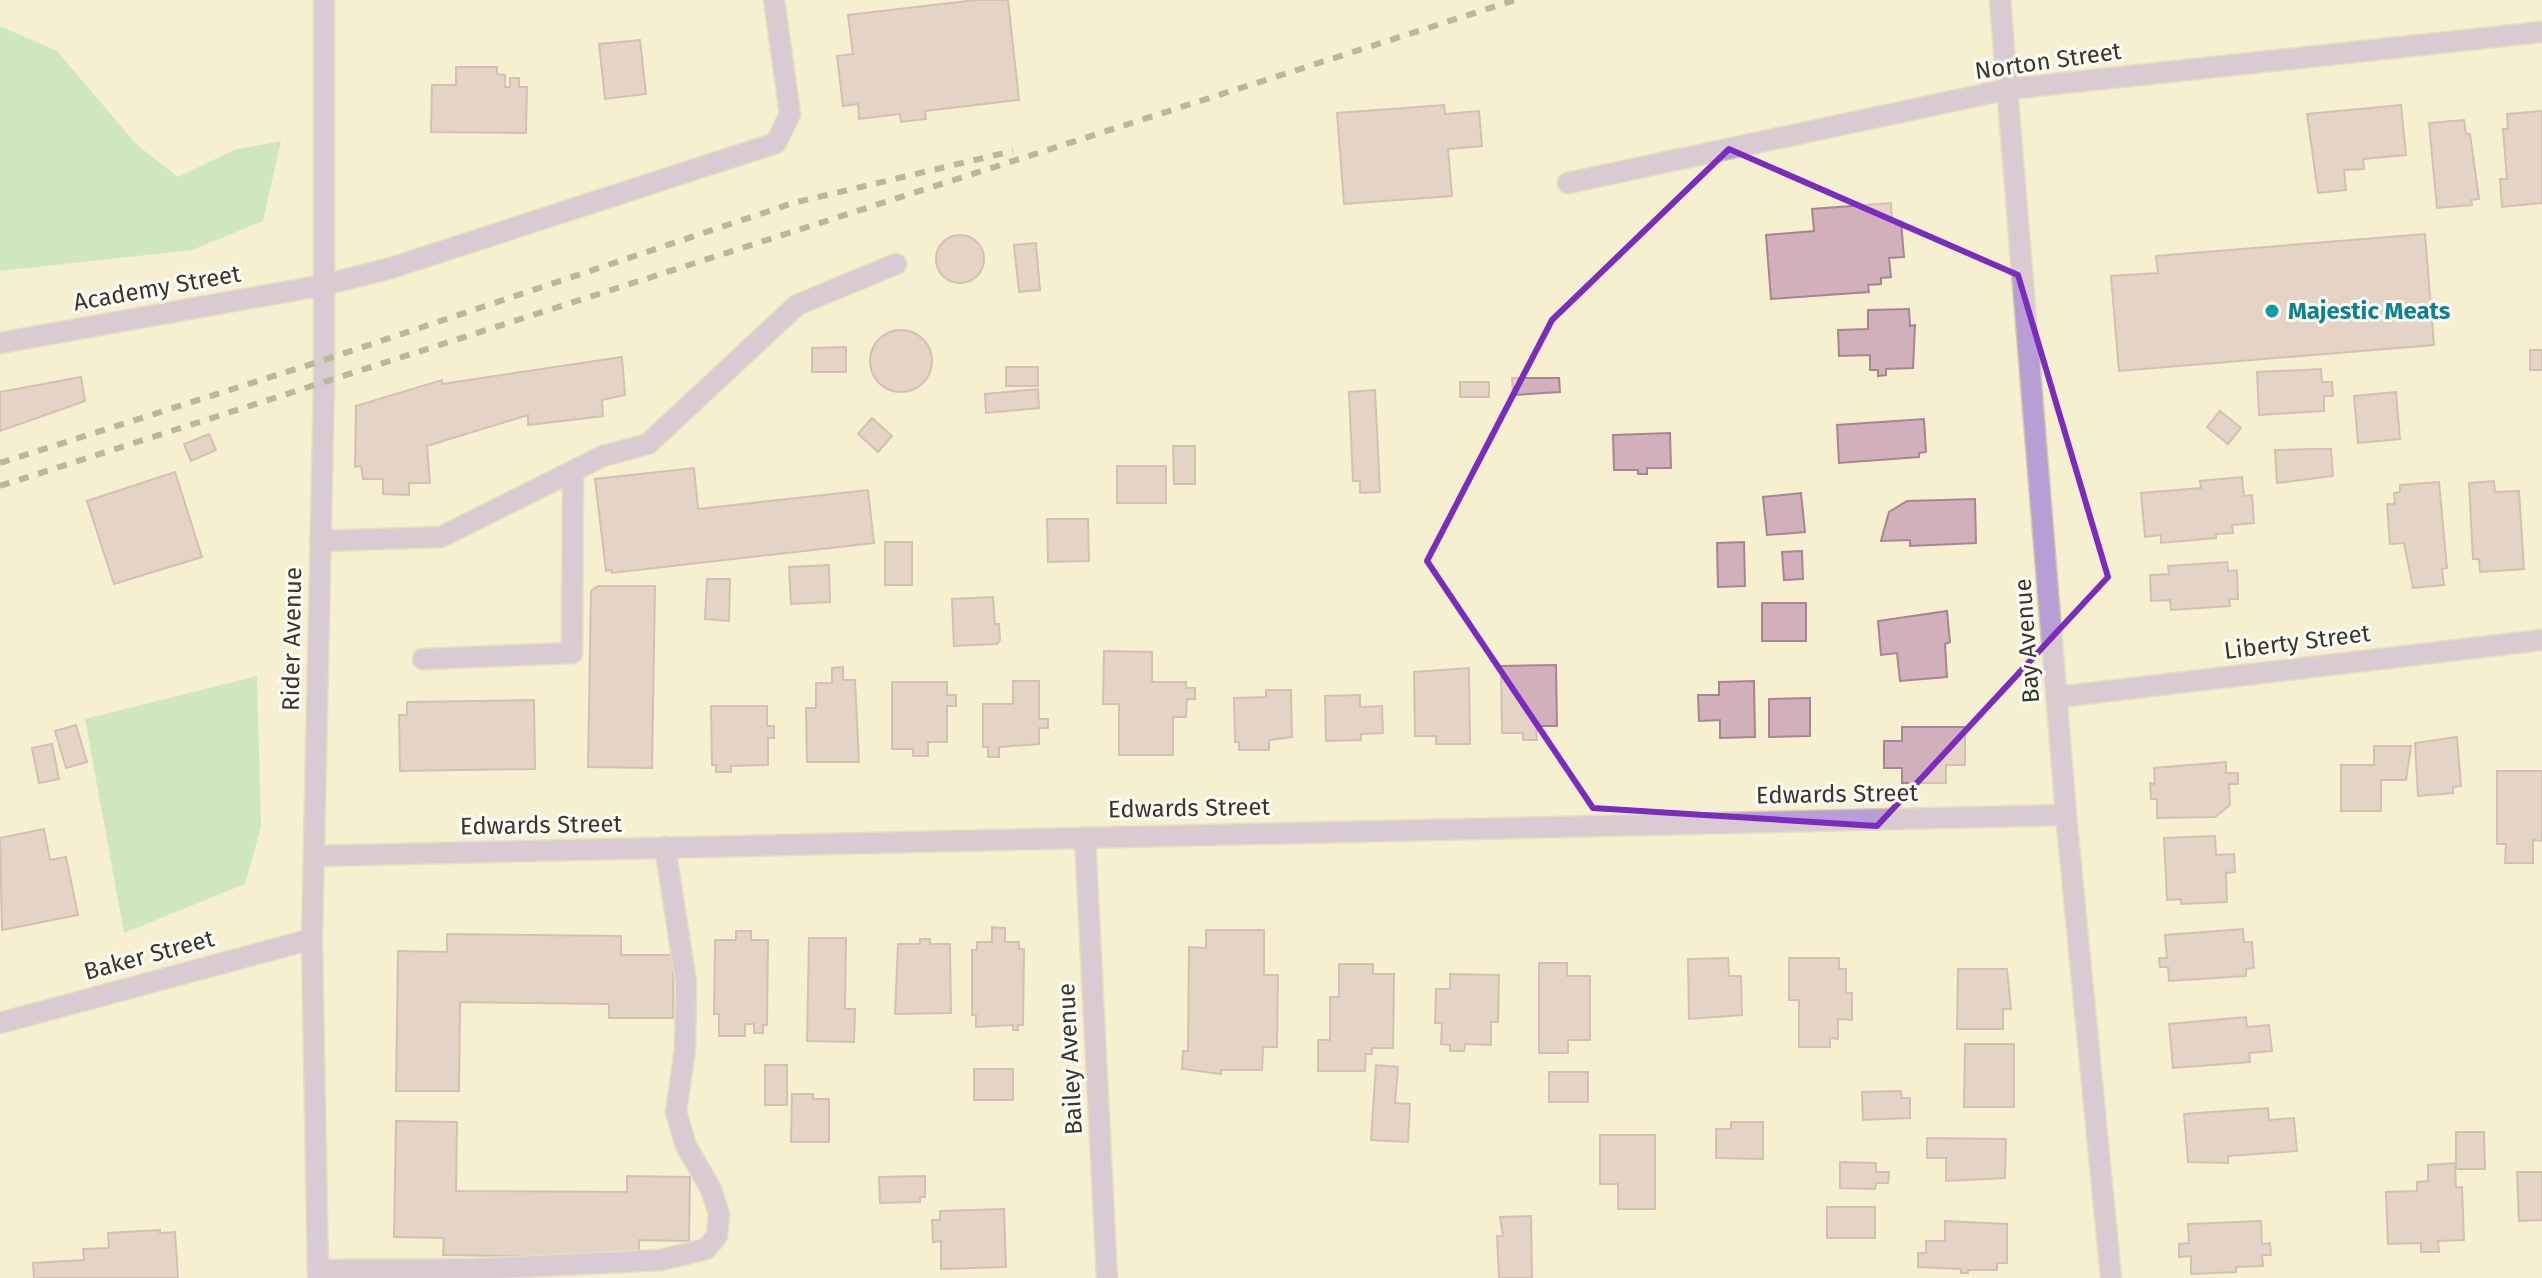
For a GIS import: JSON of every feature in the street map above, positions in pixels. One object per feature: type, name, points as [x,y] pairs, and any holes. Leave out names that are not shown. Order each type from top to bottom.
[{"type":"street","name":"Rider Avenue","points":[[318,1274],[312,939],[324,285],[324,0]]},
{"type":"street","name":"Academy Street","points":[[0,343],[324,285],[391,268],[776,143],[790,114],[774,0]]},
{"type":"street","name":"Bay Avenue","points":[[2000,0],[2066,815],[2111,1278]]},
{"type":"street","name":"Norton Street","points":[[1568,183],[2009,89],[2542,32]]},
{"type":"street","points":[[320,541],[441,537],[603,456],[648,444],[797,305],[896,264]]},
{"type":"street","points":[[423,659],[572,653],[573,471]]},
{"type":"street","name":"Liberty Street","points":[[2058,697],[2542,640]]},
{"type":"street","name":"Edwards Street","points":[[314,856],[2066,815]]},
{"type":"street","name":"Bailey Avenue","points":[[1085,837],[1107,1278]]},
{"type":"street","points":[[318,1274],[661,1260],[706,1249],[717,1236],[719,1214],[711,1189],[686,1146],[676,1112],[685,1049],[686,982],[682,940],[665,847]]},
{"type":"street","name":"Baker Street","points":[[0,1023],[312,939]]},
{"type":"highlighted area","points":[[1729,149],[2018,275],[2108,577],[1877,826],[1593,808],[1427,561],[1552,320]]},
{"type":"green space","points":[[0,26],[57,51],[136,144],[178,177],[234,150],[281,141],[263,221],[192,250],[0,271]]},
{"type":"green space","points":[[257,676],[261,827],[245,884],[124,933],[85,719]]},
{"type":"building","points":[[976,0],[1008,0],[1019,100],[925,111],[926,119],[901,122],[900,114],[859,119],[858,104],[843,106],[837,56],[853,54],[848,15]]},
{"type":"building","points":[[640,40],[646,94],[605,99],[599,44]]},
{"type":"building","points":[[456,67],[497,67],[497,74],[505,75],[505,87],[510,87],[510,78],[519,78],[519,87],[527,87],[526,133],[431,132],[432,85],[456,85]]},
{"type":"building","points":[[1444,105],[1445,114],[1479,111],[1482,146],[1448,149],[1452,196],[1344,204],[1337,113]]},
{"type":"building","points":[[2401,105],[2406,155],[2363,159],[2364,169],[2344,170],[2346,190],[2318,193],[2307,114]]},
{"type":"building","points":[[2542,111],[2542,203],[2502,207],[2500,179],[2507,179],[2503,129],[2508,129],[2507,114]]},
{"type":"building","points":[[2464,120],[2466,134],[2470,134],[2479,199],[2471,200],[2472,205],[2437,208],[2429,123]]},
{"type":"building","points":[[1891,203],[1892,222],[1901,221],[1904,257],[1889,258],[1891,277],[1881,278],[1881,284],[1868,285],[1869,292],[1771,299],[1766,235],[1814,231],[1812,209]]},
{"type":"building","name":"Majestic Meats","points":[[2425,234],[2434,345],[2119,371],[2111,276],[2158,273],[2156,256]]},
{"type":"building","points":[[960,235],[977,242],[984,259],[977,276],[960,283],[943,276],[936,259],[943,242]]},
{"type":"building","points":[[1036,243],[1040,290],[1019,292],[1014,245]]},
{"type":"building","points":[[1909,309],[1910,326],[1915,325],[1913,368],[1886,369],[1886,375],[1878,376],[1878,370],[1870,370],[1870,355],[1839,356],[1838,330],[1868,329],[1868,310]]},
{"type":"building","points":[[895,330],[907,330],[923,339],[930,349],[930,373],[923,383],[907,392],[895,392],[875,378],[870,367],[870,355],[884,335]]},
{"type":"building","points":[[846,347],[846,372],[812,372],[812,348]]},
{"type":"building","points":[[2530,350],[2542,350],[2542,370],[2530,370]]},
{"type":"building","points":[[622,357],[625,395],[602,400],[603,416],[528,425],[528,415],[427,446],[430,483],[409,483],[409,495],[383,494],[383,479],[363,479],[361,466],[355,467],[356,406],[442,380],[442,384]]},
{"type":"building","points":[[1006,367],[1038,367],[1038,386],[1006,386]]},
{"type":"building","points":[[2321,369],[2322,382],[2332,382],[2333,396],[2324,396],[2324,411],[2259,415],[2257,372]]},
{"type":"building","points":[[81,377],[85,401],[0,431],[0,392]]},
{"type":"building","points":[[1512,378],[1559,378],[1560,392],[1513,395]]},
{"type":"building","points":[[1460,382],[1489,382],[1489,397],[1460,397]]},
{"type":"building","points":[[1038,389],[1039,408],[986,413],[985,394]]},
{"type":"building","points":[[1375,390],[1380,492],[1360,493],[1360,481],[1353,481],[1349,392]]},
{"type":"building","points":[[2396,392],[2400,439],[2358,443],[2354,396]]},
{"type":"building","points":[[2220,411],[2241,428],[2228,444],[2207,427]]},
{"type":"building","points":[[872,418],[892,436],[878,452],[858,434]]},
{"type":"building","points":[[1924,419],[1926,452],[1919,453],[1919,457],[1839,463],[1837,425]]},
{"type":"building","points":[[1670,433],[1671,468],[1647,468],[1647,474],[1638,474],[1638,470],[1614,470],[1613,435]]},
{"type":"building","points":[[209,434],[216,450],[191,461],[184,444]]},
{"type":"building","points":[[1173,446],[1195,446],[1195,484],[1174,484]]},
{"type":"building","points":[[2331,449],[2333,476],[2277,483],[2275,450]]},
{"type":"building","points":[[1117,466],[1166,466],[1166,503],[1117,503]]},
{"type":"building","points":[[694,468],[698,509],[868,490],[874,543],[612,573],[612,570],[606,571],[595,479]]},
{"type":"building","points":[[175,472],[202,557],[114,584],[87,501]]},
{"type":"building","points":[[2242,477],[2244,496],[2252,495],[2254,523],[2232,525],[2233,533],[2216,534],[2216,538],[2161,543],[2161,535],[2145,537],[2141,493],[2201,488],[2200,481]]},
{"type":"building","points":[[2494,481],[2495,492],[2519,491],[2524,569],[2480,572],[2479,559],[2473,559],[2469,483]]},
{"type":"building","points":[[2439,482],[2447,568],[2442,569],[2444,585],[2413,588],[2404,543],[2390,544],[2387,504],[2395,504],[2394,493],[2400,492],[2400,485]]},
{"type":"building","points":[[1801,493],[1805,532],[1767,535],[1763,497]]},
{"type":"building","points":[[1975,499],[1976,543],[1910,546],[1910,540],[1881,541],[1889,512],[1907,501]]},
{"type":"building","points":[[1047,519],[1088,519],[1089,561],[1048,562]]},
{"type":"building","points":[[885,542],[912,542],[912,585],[885,585]]},
{"type":"building","points":[[1744,542],[1745,586],[1718,587],[1717,543]]},
{"type":"building","points":[[1802,551],[1803,579],[1784,580],[1782,552]]},
{"type":"building","points":[[2227,562],[2228,571],[2237,570],[2238,599],[2229,599],[2230,606],[2171,610],[2170,600],[2151,601],[2150,575],[2169,574],[2168,566]]},
{"type":"building","points":[[829,565],[830,602],[791,604],[789,567]]},
{"type":"building","points":[[707,579],[730,579],[729,621],[705,619]]},
{"type":"building","points":[[598,586],[655,586],[652,768],[588,767],[591,591]]},
{"type":"building","points":[[993,597],[995,624],[999,624],[1000,640],[997,644],[954,646],[952,599]]},
{"type":"building","points":[[1762,603],[1806,603],[1806,641],[1762,641]]},
{"type":"building","points":[[1947,611],[1950,642],[1945,644],[1947,677],[1900,681],[1897,653],[1881,655],[1878,621]]},
{"type":"building","points":[[1104,651],[1152,652],[1152,682],[1186,682],[1186,688],[1195,688],[1195,699],[1187,699],[1186,717],[1173,717],[1173,755],[1119,755],[1119,704],[1103,704]]},
{"type":"building","points":[[1556,665],[1557,726],[1536,726],[1537,740],[1523,740],[1523,733],[1502,733],[1501,666]]},
{"type":"building","points":[[843,667],[843,680],[855,680],[859,762],[807,762],[806,708],[816,708],[816,683],[832,683],[832,668]]},
{"type":"building","points":[[1469,668],[1470,744],[1436,744],[1436,736],[1415,736],[1414,672]]},
{"type":"building","points":[[1013,681],[1039,681],[1039,719],[1048,719],[1048,728],[1039,728],[1039,744],[999,747],[999,757],[988,757],[988,747],[983,747],[983,704],[1013,704]]},
{"type":"building","points":[[1754,681],[1755,737],[1720,738],[1720,720],[1699,721],[1698,695],[1719,695],[1719,682]]},
{"type":"building","points":[[892,682],[947,682],[947,695],[956,695],[956,706],[947,706],[947,742],[928,742],[928,756],[913,756],[913,749],[892,749]]},
{"type":"building","points":[[1266,690],[1291,690],[1292,737],[1269,740],[1269,750],[1239,750],[1239,742],[1235,742],[1234,698],[1266,697]]},
{"type":"building","points":[[1360,695],[1360,707],[1382,706],[1383,733],[1361,734],[1361,740],[1326,741],[1325,696]]},
{"type":"building","points":[[1810,698],[1810,736],[1769,737],[1769,699]]},
{"type":"building","points":[[534,700],[535,769],[400,771],[399,715],[407,715],[407,702]]},
{"type":"building","points":[[711,706],[767,706],[767,726],[774,726],[774,738],[768,738],[768,765],[731,766],[731,772],[716,772],[716,765],[712,765]]},
{"type":"building","points":[[76,725],[87,762],[66,768],[55,731]]},
{"type":"building","points":[[1902,727],[1965,727],[1965,765],[1946,765],[1946,783],[1902,783],[1902,768],[1884,768],[1884,741],[1902,741]]},
{"type":"building","points":[[2457,737],[2461,786],[2453,787],[2453,793],[2418,796],[2415,743]]},
{"type":"building","points":[[52,744],[59,779],[39,783],[32,748]]},
{"type":"building","points":[[2374,746],[2411,746],[2406,780],[2381,780],[2381,811],[2341,811],[2341,765],[2374,765]]},
{"type":"building","points":[[2226,762],[2226,773],[2238,773],[2238,784],[2229,784],[2230,805],[2215,817],[2157,818],[2157,799],[2151,799],[2150,783],[2155,784],[2154,768]]},
{"type":"building","points":[[2497,771],[2542,771],[2542,841],[2533,840],[2533,863],[2505,863],[2506,844],[2497,844]]},
{"type":"building","points":[[44,829],[50,860],[66,857],[78,915],[2,930],[0,838]]},
{"type":"building","points":[[2215,836],[2216,855],[2234,854],[2235,872],[2226,873],[2227,902],[2181,904],[2181,899],[2167,900],[2164,838]]},
{"type":"building","points":[[992,927],[1005,928],[1005,942],[1019,942],[1019,949],[1024,949],[1023,1025],[1018,1025],[1018,1030],[1013,1030],[1013,1025],[976,1027],[976,1015],[972,1015],[972,950],[977,950],[977,942],[992,942]]},
{"type":"building","points":[[2243,929],[2244,942],[2252,942],[2254,968],[2246,969],[2246,976],[2169,981],[2168,967],[2160,967],[2159,958],[2167,958],[2165,935]]},
{"type":"building","points":[[1206,930],[1264,930],[1264,975],[1278,975],[1277,1047],[1263,1047],[1262,1070],[1221,1070],[1221,1074],[1182,1069],[1183,1051],[1188,1051],[1189,947],[1206,948]]},
{"type":"building","points":[[736,931],[751,931],[751,940],[768,940],[767,1025],[763,1025],[763,1033],[754,1033],[754,1024],[745,1024],[745,1036],[719,1036],[719,1014],[714,1014],[715,940],[736,940]]},
{"type":"building","points":[[447,934],[621,936],[621,955],[673,955],[673,1018],[609,1018],[609,1004],[460,1002],[459,1091],[396,1091],[398,951],[447,952]]},
{"type":"building","points":[[809,938],[846,938],[845,1009],[855,1009],[854,1042],[807,1041]]},
{"type":"building","points":[[920,939],[930,939],[930,944],[950,944],[951,1013],[895,1014],[898,944],[920,944]]},
{"type":"building","points":[[1728,958],[1729,976],[1741,976],[1742,1015],[1689,1019],[1688,959]]},
{"type":"building","points":[[1789,958],[1839,958],[1839,969],[1846,969],[1846,993],[1852,993],[1852,1020],[1838,1019],[1838,1039],[1830,1038],[1830,1047],[1799,1047],[1799,1000],[1789,1000]]},
{"type":"building","points":[[1539,963],[1567,963],[1567,976],[1590,976],[1590,1040],[1568,1040],[1568,1053],[1539,1053]]},
{"type":"building","points":[[1339,964],[1373,964],[1373,974],[1394,974],[1393,1048],[1372,1048],[1372,1054],[1366,1054],[1365,1071],[1318,1071],[1318,1040],[1330,1040],[1330,997],[1339,997]]},
{"type":"building","points":[[1958,969],[2007,969],[2011,1009],[2003,1009],[2003,1029],[1957,1029]]},
{"type":"building","points":[[1450,974],[1499,975],[1498,1022],[1491,1022],[1491,1045],[1465,1044],[1464,1051],[1450,1051],[1450,1045],[1441,1044],[1442,1023],[1435,1023],[1436,989],[1450,989]]},
{"type":"building","points":[[2246,1017],[2247,1027],[2269,1025],[2272,1051],[2249,1053],[2250,1062],[2173,1068],[2169,1024]]},
{"type":"building","points":[[1965,1044],[2014,1044],[2014,1107],[1964,1107]]},
{"type":"building","points":[[765,1065],[787,1065],[787,1105],[765,1105]]},
{"type":"building","points":[[1376,1065],[1398,1067],[1395,1103],[1410,1104],[1408,1142],[1371,1140]]},
{"type":"building","points":[[974,1069],[1013,1069],[1013,1100],[974,1100]]},
{"type":"building","points":[[1549,1072],[1588,1072],[1588,1102],[1549,1102]]},
{"type":"building","points":[[1901,1091],[1902,1098],[1910,1098],[1910,1118],[1863,1120],[1862,1092]]},
{"type":"building","points":[[792,1094],[813,1094],[813,1099],[829,1099],[829,1142],[791,1142]]},
{"type":"building","points":[[2268,1108],[2269,1120],[2294,1118],[2297,1151],[2228,1156],[2228,1163],[2188,1162],[2184,1114]]},
{"type":"building","points":[[396,1121],[457,1122],[456,1191],[627,1192],[627,1176],[690,1177],[689,1241],[639,1240],[639,1258],[443,1255],[444,1238],[394,1237]]},
{"type":"building","points":[[1731,1122],[1763,1122],[1763,1159],[1716,1158],[1716,1129],[1731,1129]]},
{"type":"building","points":[[2456,1132],[2484,1132],[2485,1169],[2456,1169]]},
{"type":"building","points":[[1600,1135],[1655,1135],[1655,1209],[1618,1209],[1618,1184],[1600,1184]]},
{"type":"building","points":[[1927,1138],[2006,1139],[2005,1178],[1946,1181],[1946,1158],[1927,1158]]},
{"type":"building","points":[[1840,1162],[1876,1163],[1876,1172],[1889,1172],[1888,1183],[1876,1183],[1875,1189],[1840,1188]]},
{"type":"building","points":[[2455,1163],[2456,1188],[2462,1187],[2464,1240],[2438,1241],[2439,1252],[2421,1252],[2421,1243],[2388,1244],[2386,1192],[2417,1191],[2417,1182],[2428,1181],[2428,1165]]},
{"type":"building","points":[[2517,1172],[2542,1172],[2542,1220],[2519,1221]]},
{"type":"building","points":[[925,1176],[925,1197],[920,1197],[920,1202],[880,1203],[879,1177]]},
{"type":"building","points":[[1827,1207],[1875,1207],[1875,1238],[1827,1238]]},
{"type":"building","points":[[1004,1209],[1006,1267],[941,1269],[941,1241],[933,1242],[932,1220],[940,1220],[940,1211]]},
{"type":"building","points":[[1531,1216],[1532,1278],[1499,1278],[1497,1236],[1503,1236],[1500,1217]]},
{"type":"building","points":[[1945,1221],[2007,1224],[2007,1263],[1997,1263],[1997,1270],[1968,1270],[1968,1273],[1961,1273],[1961,1269],[1918,1267],[1918,1253],[1926,1253],[1926,1241],[1945,1241]]},
{"type":"building","points":[[2261,1221],[2262,1244],[2270,1243],[2271,1255],[2262,1255],[2263,1266],[2236,1267],[2236,1272],[2191,1274],[2191,1256],[2179,1257],[2179,1244],[2189,1243],[2188,1224]]},
{"type":"building","points":[[160,1230],[160,1233],[175,1232],[178,1278],[34,1278],[33,1263],[84,1260],[83,1249],[109,1248],[108,1233]]},
{"type":"railway","points":[[0,486],[1515,0]]},
{"type":"railway","points":[[0,463],[324,360],[793,203],[1013,151]]},
{"type":"place","name":"Majestic Meats","points":[[2272,311]]}]
